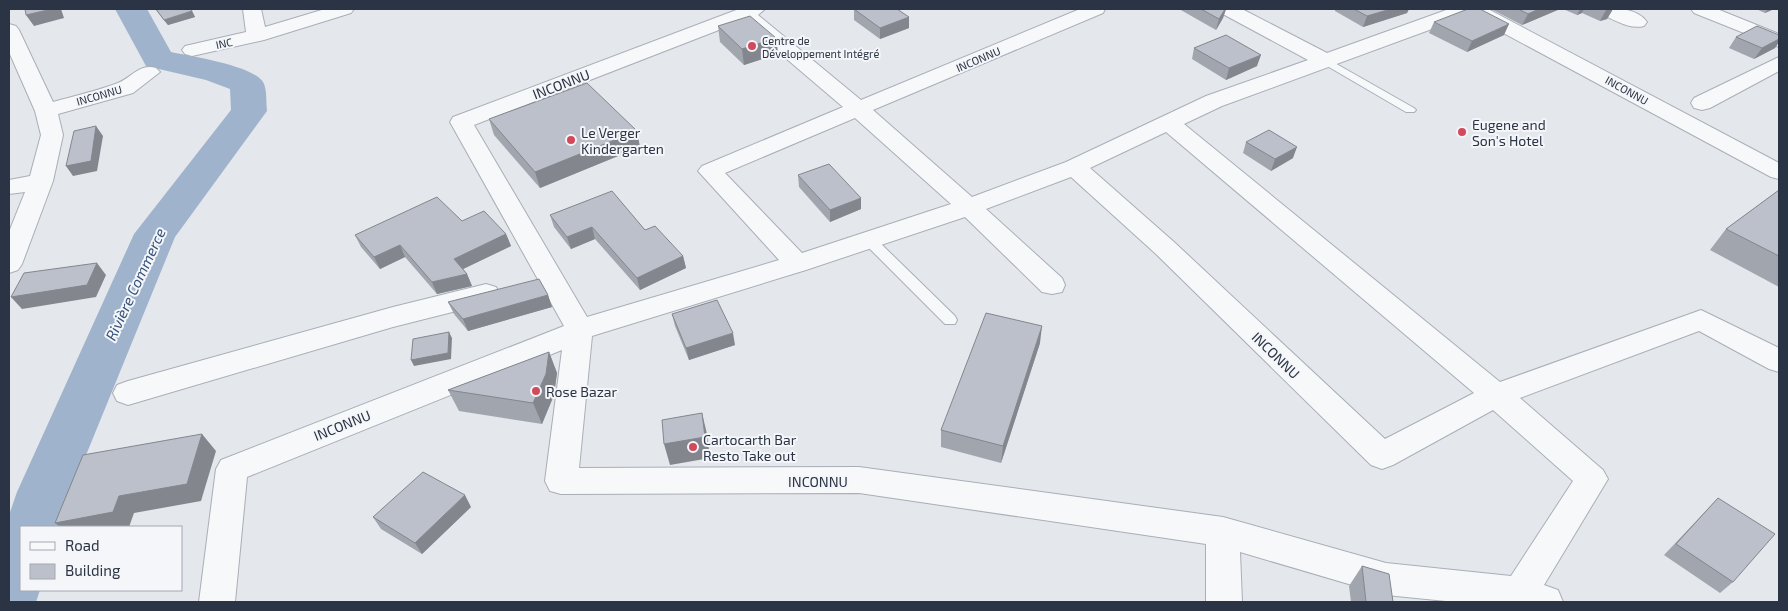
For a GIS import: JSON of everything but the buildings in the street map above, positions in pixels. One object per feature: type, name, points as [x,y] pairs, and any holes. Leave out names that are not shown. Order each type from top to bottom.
[{"type":"street","points":[[252,9],[257,36],[344,9]]},
{"type":"street","name":"INCONNU","points":[[797,264],[710,171],[1096,9]]},
{"type":"street","points":[[1228,9],[1326,61]]},
{"type":"street","name":"INCONNU","points":[[217,602],[232,469],[579,330],[797,264],[970,206],[1074,166],[1214,101],[1467,9]]},
{"type":"street","name":"INCONNU","points":[[1474,9],[1779,172]]},
{"type":"street","points":[[1606,9],[1637,22]]},
{"type":"street","points":[[1701,9],[1779,42]]},
{"type":"street","name":"INCONNU","points":[[1052,285],[970,206],[750,11],[461,122],[579,330],[560,482],[859,480],[1222,532],[1386,579],[1530,599],[1592,479],[1496,395],[1168,123]]},
{"type":"street","points":[[9,30],[46,111],[52,135],[41,181],[12,250]]},
{"type":"street","name":"INC","points":[[192,50],[257,36]]},
{"type":"street","points":[[1702,103],[1779,63]]},
{"type":"street","name":"INCONNU","points":[[46,111],[125,88],[134,84],[149,72]]},
{"type":"street","name":"INCONNU","points":[[1074,166],[1165,248],[1382,456],[1496,395],[1701,320],[1779,361]]},
{"type":"street","points":[[9,187],[41,181]]},
{"type":"street","points":[[128,393],[393,317],[551,278]]},
{"type":"street","points":[[1222,532],[1224,602]]},
{"type":"lane","points":[[1326,61],[1410,110]]},
{"type":"lane","points":[[869,240],[950,320]]},
{"type":"waterway","name":"Rivière Commerce","points":[[32,526],[44,492],[155,234],[249,111],[247,84],[217,72],[158,59],[131,9]]},
{"type":"waterway","name":"Rivière Commerce","points":[[9,597],[20,562]]},
{"type":"place","name":"Centre de Développement Intégré","points":[[752,46]]},
{"type":"place","name":"Eugene and Son's Hotel","points":[[1462,132]]},
{"type":"place","name":"Le Verger Kindergarten","points":[[571,140]]},
{"type":"place","name":"Rose Bazar","points":[[536,391]]},
{"type":"place","name":"Cartocarth Bar Resto Take out","points":[[693,447]]}]
